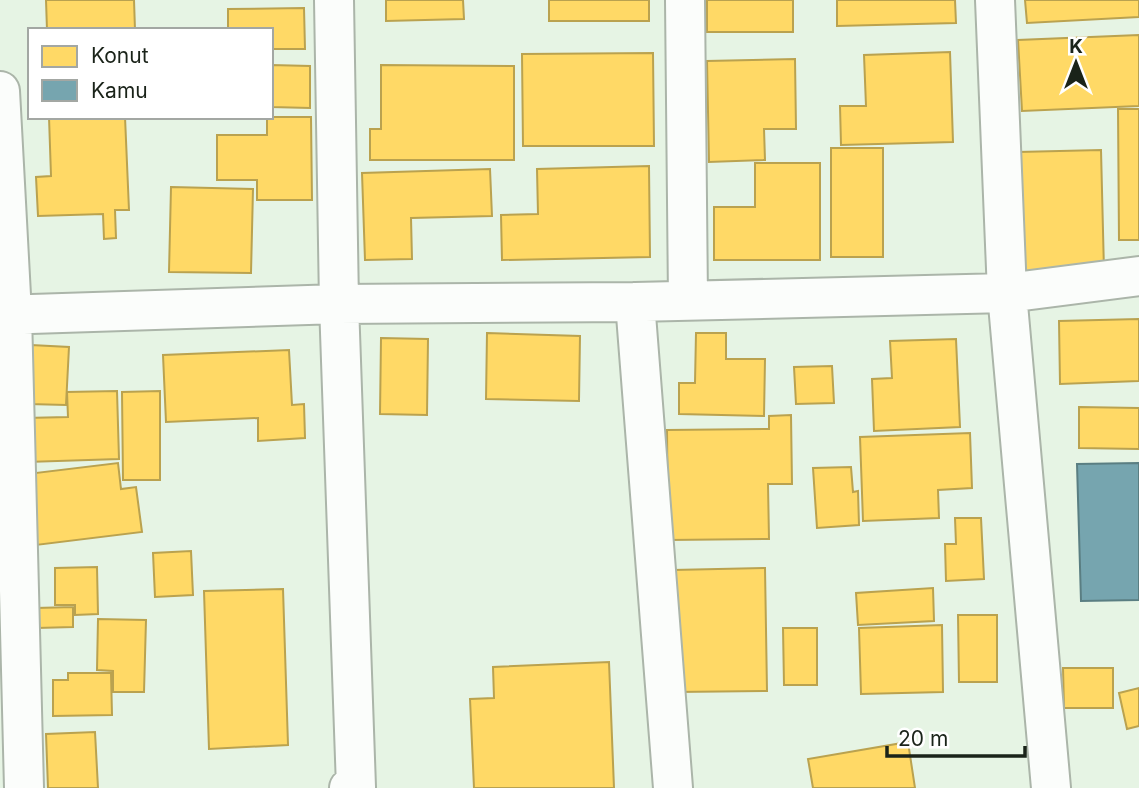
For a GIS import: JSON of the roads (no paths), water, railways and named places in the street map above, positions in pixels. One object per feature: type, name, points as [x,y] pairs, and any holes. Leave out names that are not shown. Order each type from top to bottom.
[{"type":"street","points":[[334,0],[338,303],[353,788]]},
{"type":"street","points":[[685,0],[688,300]]},
{"type":"street","points":[[995,0],[1006,293],[1051,788]]},
{"type":"street","points":[[0,91],[24,788]]},
{"type":"street","points":[[6,314],[338,303],[635,302],[1006,293],[1139,276]]},
{"type":"street","points":[[635,302],[673,788]]}]
